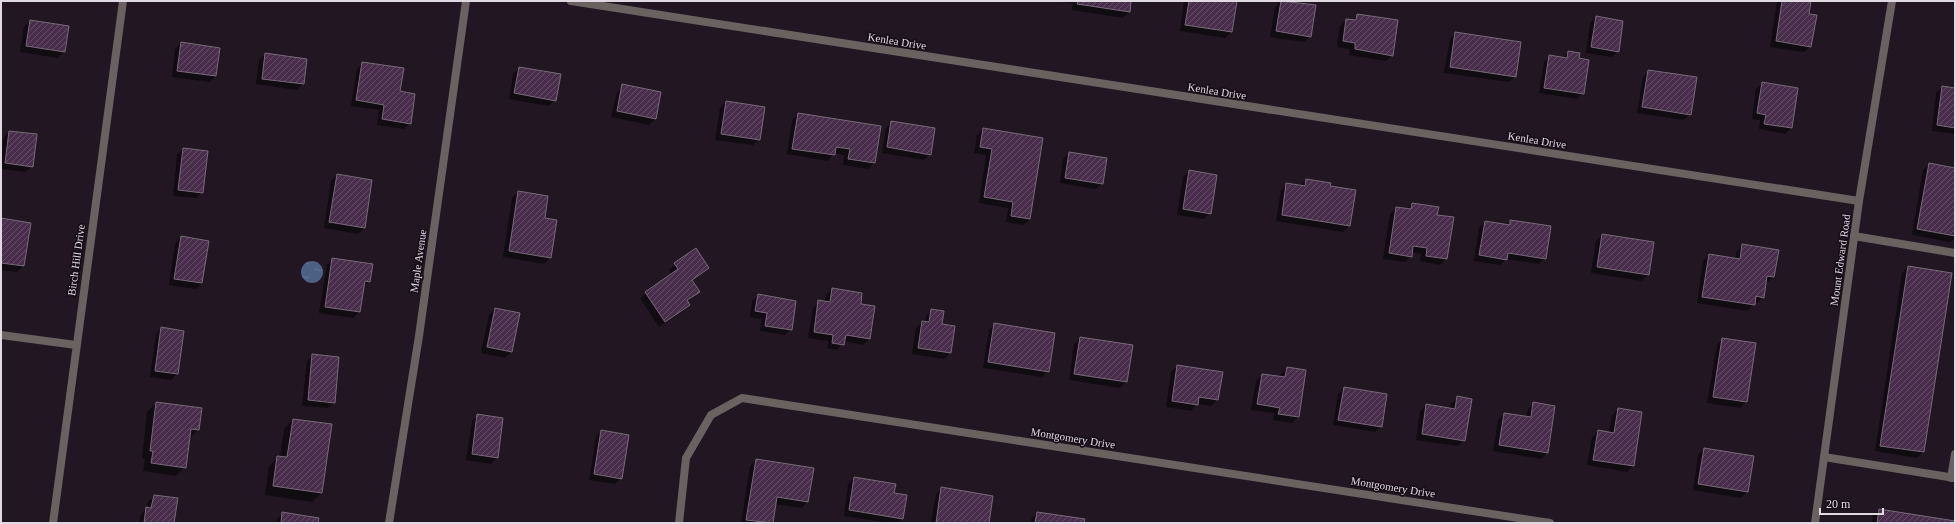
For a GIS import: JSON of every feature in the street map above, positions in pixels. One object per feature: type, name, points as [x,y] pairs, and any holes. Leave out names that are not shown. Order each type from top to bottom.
[{"type":"street","name":"Birch Hill Drive","points":[[53,523],[123,1]]},
{"type":"street","name":"Maple Avenue","points":[[389,523],[419,336],[466,1]]},
{"type":"street","name":"Kenlea Drive","points":[[571,1],[1859,201]]},
{"type":"street","name":"Mount Edward Road","points":[[1815,523],[1859,201],[1892,1]]},
{"type":"street","points":[[1854,236],[1955,253]]},
{"type":"street","points":[[1,335],[76,346]]},
{"type":"street","name":"Montgomery Drive","points":[[679,523],[686,458],[711,415],[742,398],[1529,521],[1550,523]]},
{"type":"street","points":[[1824,457],[1953,478],[1955,454]]},
{"type":"water","points":[[312,261],[320,264],[323,272],[320,280],[312,283],[304,280],[301,272],[304,264]]},
{"type":"building","points":[[1078,1],[1131,1],[1130,12],[1077,4]]},
{"type":"building","points":[[1189,1],[1237,1],[1232,32],[1185,25]]},
{"type":"building","points":[[1281,1],[1316,5],[1311,37],[1276,31]]},
{"type":"building","points":[[1782,1],[1811,1],[1809,14],[1817,15],[1811,47],[1776,41]]},
{"type":"building","points":[[1357,14],[1398,20],[1393,56],[1355,49],[1355,43],[1343,41],[1346,19],[1356,20]]},
{"type":"building","points":[[1596,16],[1623,21],[1619,52],[1591,47]]},
{"type":"building","points":[[30,20],[69,26],[65,52],[26,46]]},
{"type":"building","points":[[1455,32],[1521,42],[1516,77],[1450,67]]},
{"type":"building","points":[[181,42],[220,48],[216,76],[177,71]]},
{"type":"building","points":[[1568,51],[1580,53],[1579,58],[1589,60],[1584,94],[1544,88],[1549,55],[1567,58]]},
{"type":"building","points":[[265,53],[307,59],[304,84],[262,79]]},
{"type":"building","points":[[362,62],[404,68],[400,91],[415,94],[411,124],[382,119],[384,105],[356,100]]},
{"type":"building","points":[[519,67],[561,74],[556,101],[514,93]]},
{"type":"building","points":[[1648,70],[1697,77],[1691,115],[1642,107]]},
{"type":"building","points":[[1762,82],[1798,88],[1792,128],[1764,124],[1766,115],[1757,113]]},
{"type":"building","points":[[622,84],[661,92],[656,119],[617,111]]},
{"type":"building","points":[[1942,86],[1955,88],[1955,128],[1937,125]]},
{"type":"building","points":[[726,101],[765,107],[760,140],[721,134]]},
{"type":"building","points":[[798,113],[881,126],[875,163],[848,159],[850,149],[836,147],[835,155],[792,149]]},
{"type":"building","points":[[891,121],[935,128],[931,155],[887,147]]},
{"type":"building","points":[[983,128],[1043,138],[1030,219],[1011,216],[1013,202],[984,197],[992,149],[980,147]]},
{"type":"building","points":[[9,131],[37,134],[33,167],[5,163]]},
{"type":"building","points":[[183,148],[208,151],[203,193],[178,190]]},
{"type":"building","points":[[1069,152],[1107,158],[1103,184],[1065,178]]},
{"type":"building","points":[[1929,163],[1955,168],[1955,236],[1917,229]]},
{"type":"building","points":[[1189,170],[1217,175],[1211,214],[1183,209]]},
{"type":"building","points":[[337,174],[372,180],[365,228],[329,222]]},
{"type":"building","points":[[1306,179],[1331,183],[1330,186],[1356,190],[1350,226],[1282,215],[1286,183],[1305,186]]},
{"type":"building","points":[[518,191],[548,196],[545,218],[557,220],[551,258],[509,251]]},
{"type":"building","points":[[1412,203],[1439,207],[1437,215],[1454,217],[1447,259],[1426,256],[1427,248],[1413,246],[1412,257],[1389,253],[1396,207],[1411,209]]},
{"type":"building","points":[[1,218],[31,223],[24,266],[1,263]]},
{"type":"building","points":[[1510,220],[1551,226],[1546,259],[1508,253],[1507,260],[1479,255],[1485,221],[1510,225]]},
{"type":"building","points":[[1602,234],[1654,242],[1649,275],[1597,267]]},
{"type":"building","points":[[181,236],[209,241],[202,283],[174,279]]},
{"type":"building","points":[[1742,244],[1779,250],[1774,277],[1767,276],[1764,298],[1756,296],[1755,305],[1702,297],[1709,254],[1740,259]]},
{"type":"building","points":[[696,248],[709,268],[692,280],[700,292],[687,300],[690,305],[665,322],[645,292],[678,269],[674,263]]},
{"type":"building","points":[[332,258],[373,264],[370,282],[365,281],[360,312],[325,307]]},
{"type":"building","points":[[1908,266],[1952,273],[1924,452],[1880,446]]},
{"type":"building","points":[[832,288],[862,293],[861,304],[875,306],[870,339],[846,335],[844,345],[832,343],[833,335],[814,332],[818,300],[830,302]]},
{"type":"building","points":[[758,294],[796,301],[792,330],[765,326],[767,313],[755,311]]},
{"type":"building","points":[[495,308],[520,313],[512,352],[487,347]]},
{"type":"building","points":[[931,309],[944,311],[942,324],[955,326],[951,353],[918,348],[922,321],[929,322]]},
{"type":"building","points":[[994,323],[1055,333],[1049,372],[988,362]]},
{"type":"building","points":[[161,327],[184,331],[178,374],[155,371]]},
{"type":"building","points":[[1080,337],[1133,345],[1127,382],[1074,374]]},
{"type":"building","points":[[1722,338],[1756,343],[1747,402],[1713,397]]},
{"type":"building","points":[[312,354],[339,357],[335,403],[308,400]]},
{"type":"building","points":[[1177,365],[1223,372],[1218,400],[1199,397],[1198,405],[1172,401]]},
{"type":"building","points":[[1287,367],[1306,370],[1299,417],[1278,414],[1280,408],[1257,404],[1262,374],[1285,377]]},
{"type":"building","points":[[1344,387],[1387,394],[1382,427],[1338,420]]},
{"type":"building","points":[[1457,396],[1472,399],[1465,441],[1422,434],[1426,404],[1455,409]]},
{"type":"building","points":[[156,402],[202,408],[199,430],[191,429],[186,468],[151,463],[153,451],[150,451]]},
{"type":"building","points":[[1533,402],[1555,406],[1548,453],[1499,445],[1504,413],[1531,417]]},
{"type":"building","points":[[1618,408],[1642,412],[1634,466],[1593,460],[1598,430],[1614,433]]},
{"type":"building","points":[[477,414],[503,418],[498,458],[472,454]]},
{"type":"building","points":[[293,419],[332,424],[322,493],[273,486],[277,456],[287,457]]},
{"type":"building","points":[[601,430],[629,435],[622,479],[594,474]]},
{"type":"building","points":[[1704,448],[1754,456],[1748,492],[1698,484]]},
{"type":"building","points":[[756,459],[814,468],[808,502],[777,497],[773,523],[746,520]]},
{"type":"building","points":[[854,477],[896,484],[894,493],[907,495],[903,519],[849,510]]},
{"type":"building","points":[[941,487],[993,496],[989,523],[936,523]]},
{"type":"building","points":[[154,495],[178,498],[174,523],[144,523],[146,507],[151,508]]},
{"type":"building","points":[[1879,509],[1955,521],[1955,523],[1877,523]]},
{"type":"building","points":[[282,512],[319,518],[318,523],[281,523]]},
{"type":"building","points":[[1037,512],[1085,519],[1084,523],[1035,523]]}]
